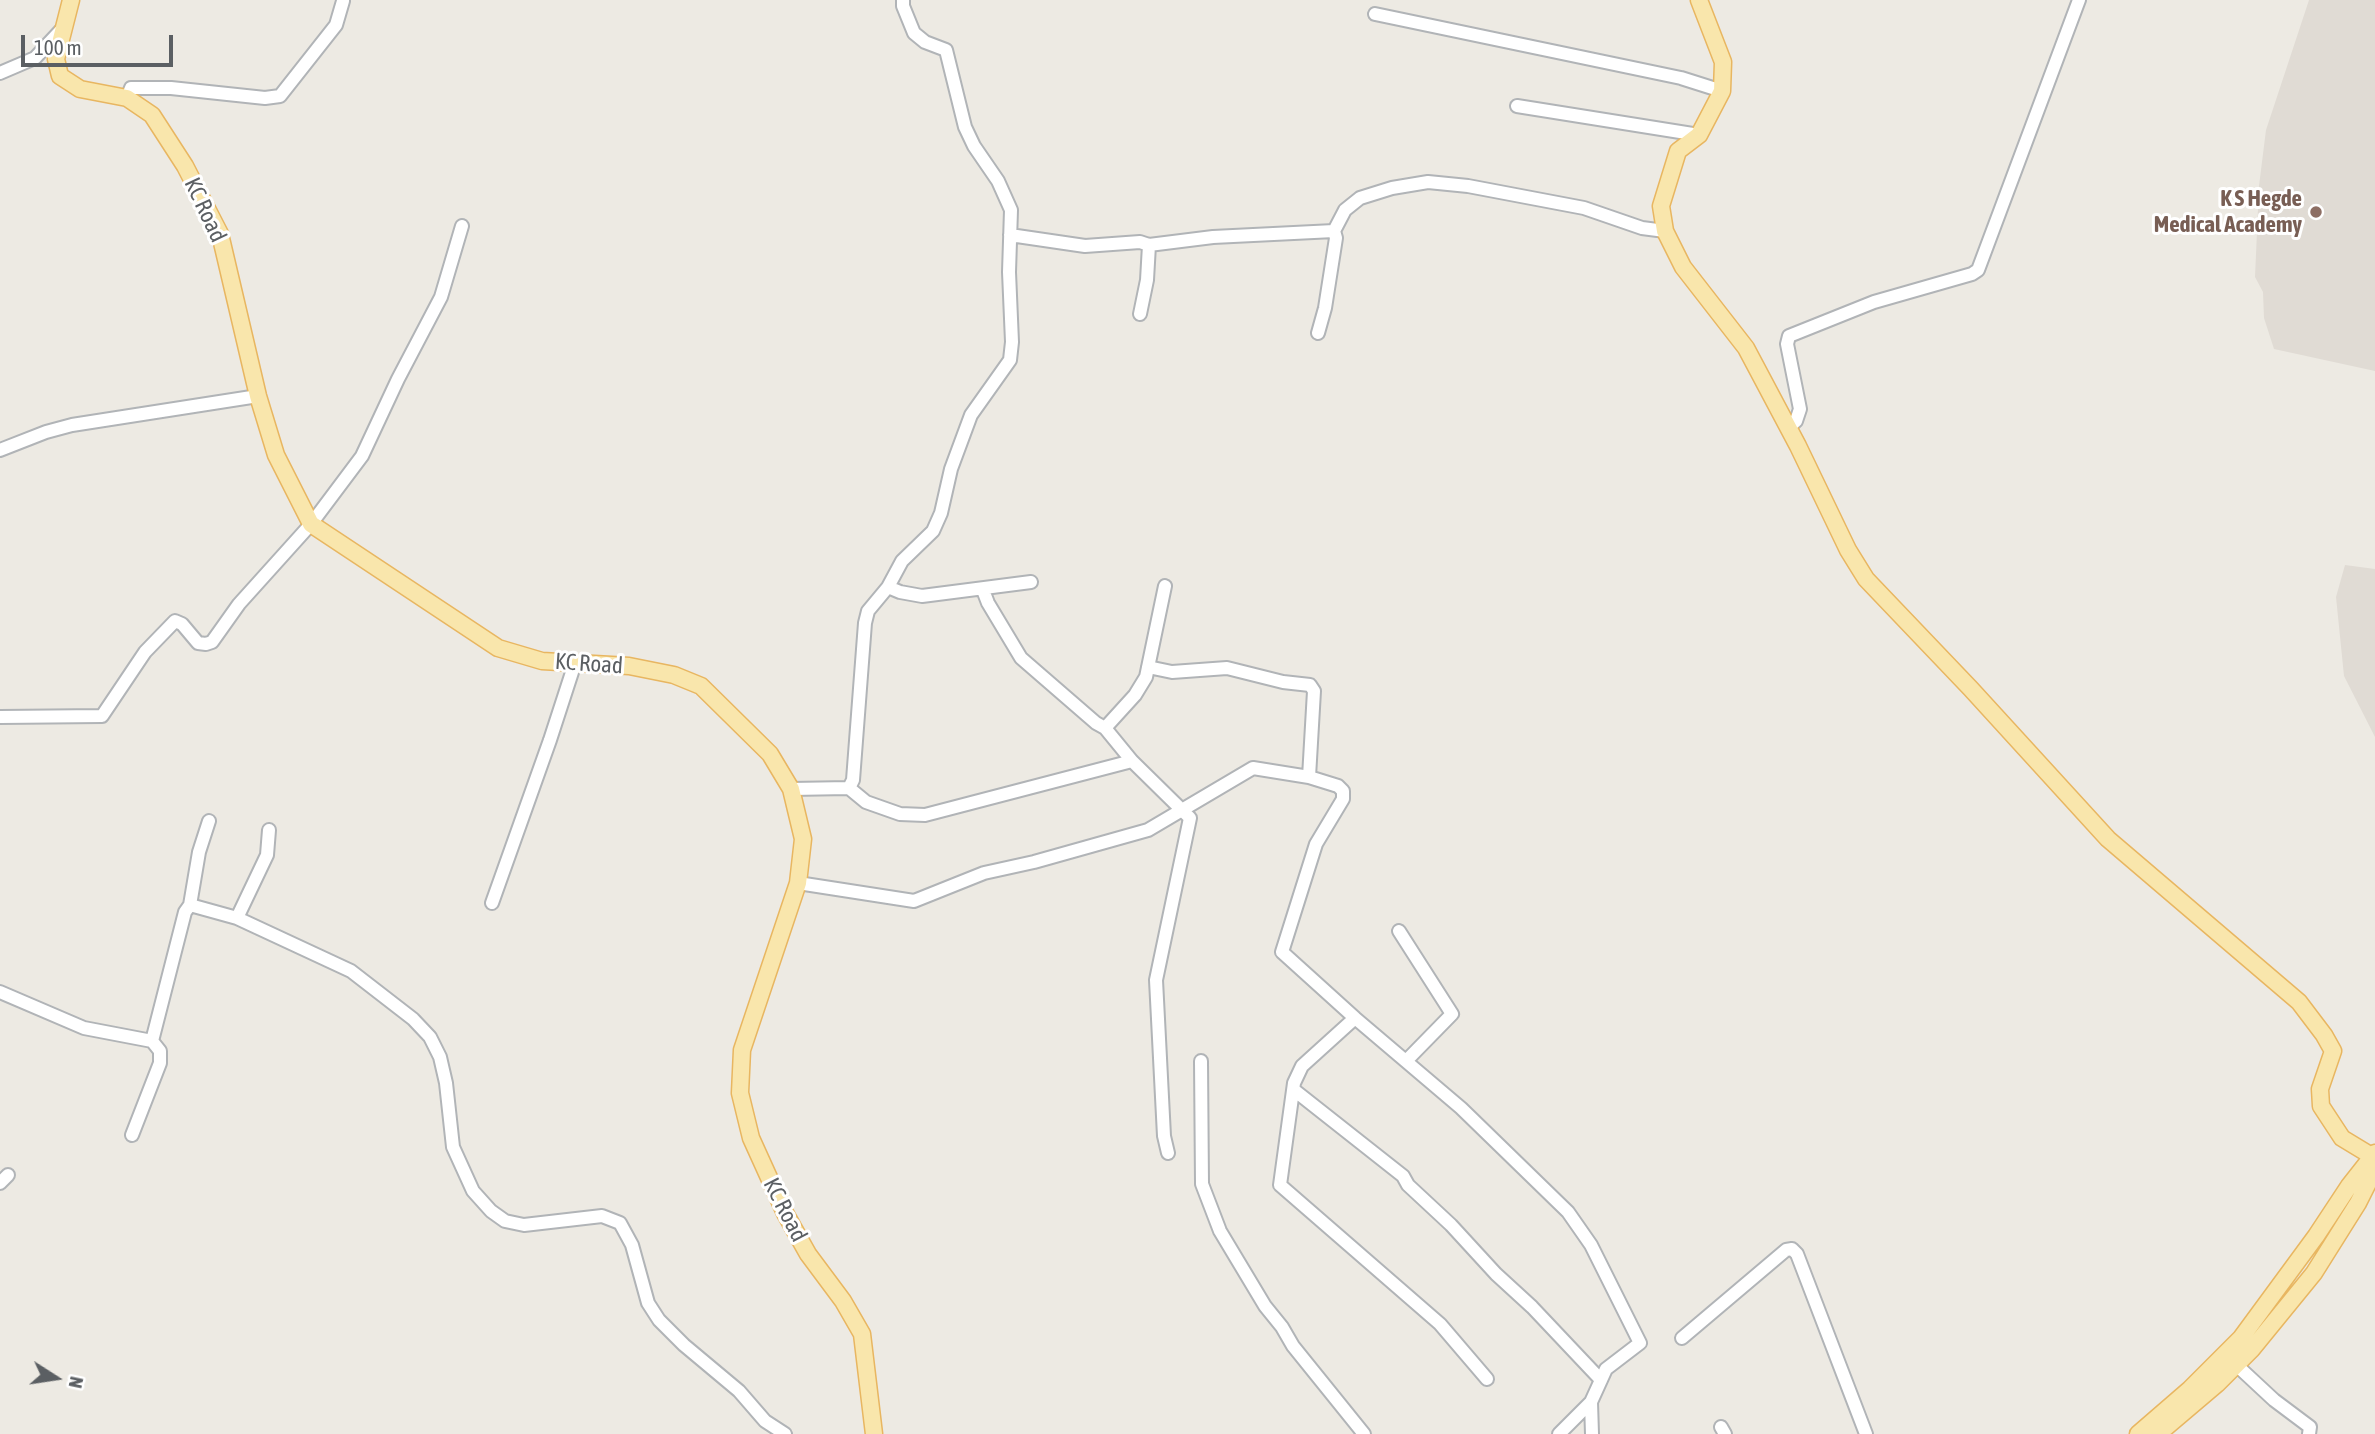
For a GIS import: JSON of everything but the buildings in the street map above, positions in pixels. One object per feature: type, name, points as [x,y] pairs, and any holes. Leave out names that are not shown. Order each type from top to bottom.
[{"type":"main road","name":"KC Road","points":[[71,0],[56,58],[61,76],[80,89],[127,98],[152,115],[185,166],[220,234],[258,396],[276,455],[311,524],[498,648],[542,661],[629,666],[674,675],[701,686],[770,754],[791,789],[803,839],[798,883],[742,1050],[740,1093],[751,1138],[785,1213],[808,1254],[843,1301],[862,1334],[874,1434]]},
{"type":"main road","points":[[1699,0],[1723,62],[1722,91],[1699,135],[1678,151],[1661,206],[1665,231],[1683,267],[1746,348],[1848,550],[1866,579],[2108,839],[2299,1002],[2333,1051],[2320,1089],[2321,1106],[2343,1138],[2374,1159],[2316,1236],[2231,1360],[2158,1434]]},
{"type":"main road","points":[[2138,1434],[2231,1360]]},
{"type":"street","points":[[849,788],[853,780],[868,611],[888,587],[902,561],[933,531],[941,513],[951,469],[971,415],[1010,360],[1011,210],[998,181],[974,146],[965,127],[946,50],[914,33],[903,0]]},
{"type":"street","points":[[1788,428],[1796,421],[1800,409],[1787,344],[1789,336],[1874,302],[1978,270],[2079,0]]},
{"type":"street","points":[[127,98],[131,88],[171,88],[265,98],[280,96],[336,25],[343,1]]},
{"type":"street","points":[[1375,14],[1681,78],[1722,91]]},
{"type":"street","points":[[0,73],[35,58],[62,29]]},
{"type":"street","points":[[1517,106],[1699,135]]},
{"type":"street","points":[[1318,333],[1325,308],[1336,238],[1334,231],[1345,210],[1360,198],[1392,188],[1428,182],[1468,186],[1584,208],[1642,228],[1665,231]]},
{"type":"street","points":[[0,717],[102,716],[145,652],[175,621],[182,624],[198,643],[212,642],[239,604],[311,524],[362,456],[441,297],[462,226]]},
{"type":"street","points":[[1010,235],[1085,246],[1140,242],[1149,245],[1213,237],[1334,231]]},
{"type":"street","points":[[1140,314],[1147,280],[1149,245]]},
{"type":"street","points":[[0,450],[72,425],[258,396]]},
{"type":"street","points":[[888,587],[922,596],[1031,582]]},
{"type":"street","points":[[1105,728],[1135,695],[1146,677],[1165,586]]},
{"type":"street","points":[[983,590],[1021,658],[1105,728],[1132,761],[1191,818],[1156,980],[1164,1136],[1168,1153]]},
{"type":"street","points":[[492,903],[575,663]]},
{"type":"street","points":[[1148,667],[1172,672],[1227,668],[1283,682],[1310,685],[1314,691],[1310,777]]},
{"type":"street","points":[[791,789],[849,788],[866,802],[900,814],[925,815],[1132,761]]},
{"type":"street","points":[[798,883],[914,901],[984,873],[1149,830],[1253,768],[1310,777],[1338,786],[1343,791],[1343,799],[1316,844],[1282,951],[1355,1018],[1461,1108],[1568,1212],[1591,1244],[1640,1343],[1606,1369],[1591,1402],[1559,1434]]},
{"type":"street","points":[[152,1041],[185,912],[190,905],[199,852],[209,821]]},
{"type":"street","points":[[237,918],[267,855],[269,830]]},
{"type":"street","points":[[190,905],[237,918],[351,971],[413,1018],[430,1037],[440,1057],[446,1083],[453,1147],[474,1191],[491,1211],[505,1220],[524,1224],[602,1216],[620,1223],[632,1245],[648,1303],[659,1320],[684,1345],[739,1391],[765,1421],[785,1434]]},
{"type":"street","points":[[1399,931],[1452,1014],[1407,1060]]},
{"type":"street","points":[[0,992],[84,1028],[152,1041],[160,1051],[160,1063],[132,1135]]},
{"type":"street","points":[[1355,1018],[1302,1066],[1294,1083],[1280,1185],[1440,1325],[1487,1379]]},
{"type":"street","points":[[1201,1061],[1202,1184],[1220,1231],[1265,1306],[1293,1346],[1364,1434]]},
{"type":"street","points":[[1294,1090],[1403,1176],[1408,1185],[1451,1225],[1601,1380]]},
{"type":"street","points":[[1682,1338],[1786,1250],[1792,1249],[1797,1254],[1866,1434]]},
{"type":"street","points":[[2231,1360],[2274,1400],[2310,1427],[2309,1434]]},
{"type":"street","points":[[1591,1402],[1592,1434]]},
{"type":"shaded area","name":"K S Hegde Medical Academy","points":[[2309,0],[2375,0],[2375,371],[2274,349],[2264,318],[2263,292],[2255,277],[2259,186],[2266,130]]},
{"type":"shaded area","points":[[2345,565],[2375,569],[2375,737],[2344,676],[2336,597]]},
{"type":"place","name":"K S Hegde Medical Academy","points":[[2316,212]]}]
